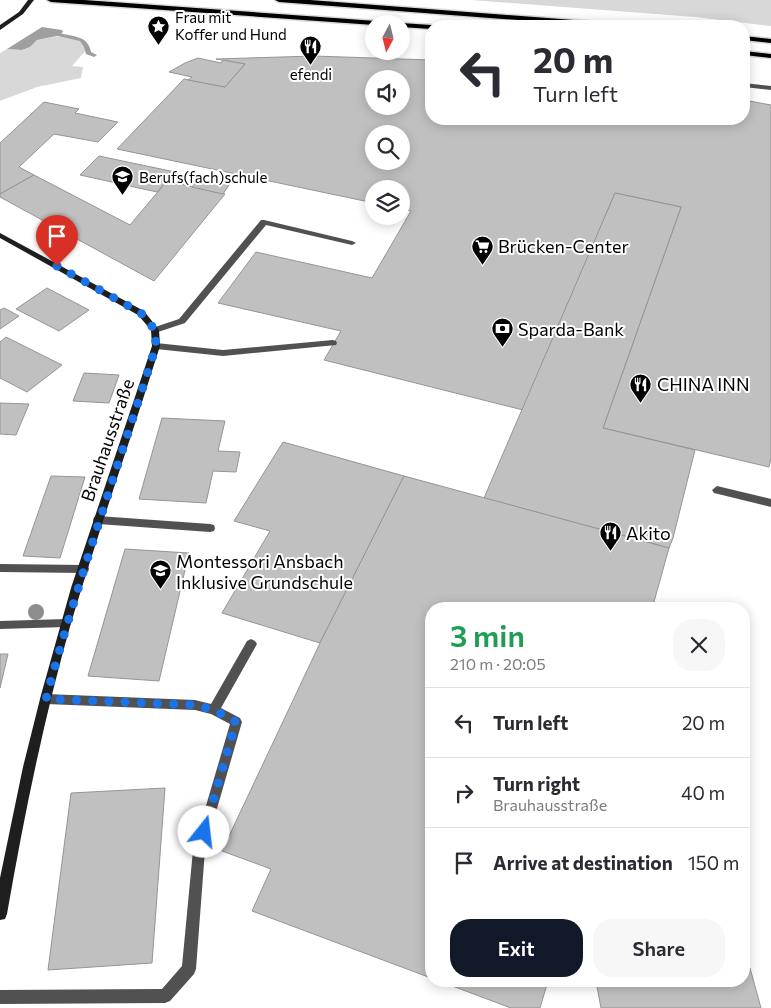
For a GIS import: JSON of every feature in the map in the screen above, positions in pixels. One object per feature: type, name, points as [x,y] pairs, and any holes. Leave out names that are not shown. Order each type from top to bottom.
[{"type":"main road","points":[[0,28],[21,13],[31,0]]},
{"type":"main road","points":[[51,0],[365,22]]},
{"type":"main road","points":[[278,0],[546,20]]},
{"type":"main road","points":[[410,26],[425,27]]},
{"type":"main road","points":[[750,39],[771,42]]},
{"type":"main road","points":[[750,54],[771,56]]},
{"type":"main road","points":[[0,235],[141,313],[155,330]]},
{"type":"main road","name":"Brauhausstraße","points":[[0,914],[14,837],[66,623],[156,346],[155,330]]},
{"type":"street","points":[[750,86],[771,88]]},
{"type":"street","points":[[155,330],[182,321],[264,222],[352,243]]},
{"type":"street","points":[[156,346],[223,353],[333,343]]},
{"type":"street","points":[[717,490],[771,503]]},
{"type":"street","points":[[98,520],[210,528]]},
{"type":"street","points":[[0,568],[84,569]]},
{"type":"street","points":[[0,625],[66,623]]},
{"type":"street","points":[[214,710],[251,644]]},
{"type":"street","points":[[0,997],[165,996],[188,969],[199,850],[236,722],[214,710],[195,705],[46,699]]},
{"type":"shaded area","points":[[471,0],[771,0],[771,26],[750,24],[750,20],[720,20]]},
{"type":"shaded area","points":[[42,27],[62,30],[63,32],[57,36],[37,40],[30,47],[22,50],[7,49]]},
{"type":"shaded area","points":[[60,36],[76,38],[84,42],[86,50],[72,66],[83,67],[81,78],[37,87],[0,101],[0,53],[7,49],[23,50],[30,47],[37,40]]},
{"type":"building","name":"Brücken-Center","points":[[314,56],[365,58],[365,60],[425,60],[425,125],[750,125],[750,101],[771,105],[771,458],[769,467],[603,428],[681,207],[615,193],[523,410],[324,360],[341,331],[218,303],[256,252],[372,278],[403,225],[410,225],[411,211],[410,180],[365,180],[365,201],[117,149],[184,79],[225,87],[245,64],[216,59]]},
{"type":"building","points":[[198,58],[221,63],[223,60],[245,64],[225,87],[188,80],[192,77],[169,72]]},
{"type":"building","points":[[44,102],[79,109],[75,113],[118,122],[98,142],[54,134],[19,167],[34,175],[0,194],[0,143]]},
{"type":"building","points":[[99,156],[175,172],[157,192],[80,175]]},
{"type":"building","points":[[34,175],[130,225],[167,181],[225,194],[154,281],[0,197],[0,194]]},
{"type":"building","points":[[199,179],[229,185],[223,194],[192,187]]},
{"type":"building","points":[[615,193],[681,207],[603,428],[695,450],[669,548],[484,498]]},
{"type":"building","points":[[47,288],[89,310],[59,331],[16,309]]},
{"type":"building","points":[[4,308],[19,316],[0,329],[0,310]]},
{"type":"building","points":[[6,337],[62,365],[27,392],[0,378],[0,342]]},
{"type":"building","points":[[84,373],[119,375],[109,403],[73,401]]},
{"type":"building","points":[[0,403],[29,404],[16,435],[0,434]]},
{"type":"building","points":[[162,418],[225,421],[218,451],[240,452],[236,472],[213,471],[206,503],[139,499]]},
{"type":"building","points":[[283,442],[404,476],[320,643],[222,613],[270,531],[234,521]]},
{"type":"building","points":[[51,476],[85,477],[60,558],[23,556]]},
{"type":"building","points":[[404,476],[669,548],[654,602],[425,602],[425,976],[252,911],[271,869],[222,851],[320,643]]},
{"type":"building","points":[[125,549],[189,553],[159,681],[88,676]]},
{"type":"building","points":[[0,654],[8,654],[0,688]]},
{"type":"building","points":[[165,788],[152,963],[48,970],[71,793]]},
{"type":"building","points":[[750,968],[761,1008],[601,1008],[597,987],[750,987]]},
{"type":"building","points":[[455,987],[546,987],[540,1008],[511,1008]]},
{"type":"waterway","points":[[60,35],[82,40],[87,47],[88,53],[94,55]]},
{"type":"place","name":"Frau mit Koffer und Hund","points":[[159,45]]},
{"type":"place","name":"efendi","points":[[311,65]]},
{"type":"place","name":"Berufs(fach)schule","points":[[123,196]]},
{"type":"place","name":"Brücken-Center","points":[[482,265]]},
{"type":"place","name":"Sparda-Bank","points":[[502,348]]},
{"type":"place","name":"CHINA INN","points":[[641,403]]},
{"type":"place","name":"Akito","points":[[610,552]]},
{"type":"place","name":"Montessori Ansbach Inklusive Grundschule","points":[[160,590]]},
{"type":"route","points":[[57,266],[141,313],[155,330],[156,346],[98,520],[66,623],[46,699],[195,705],[214,710],[236,722],[204,832]]}]
